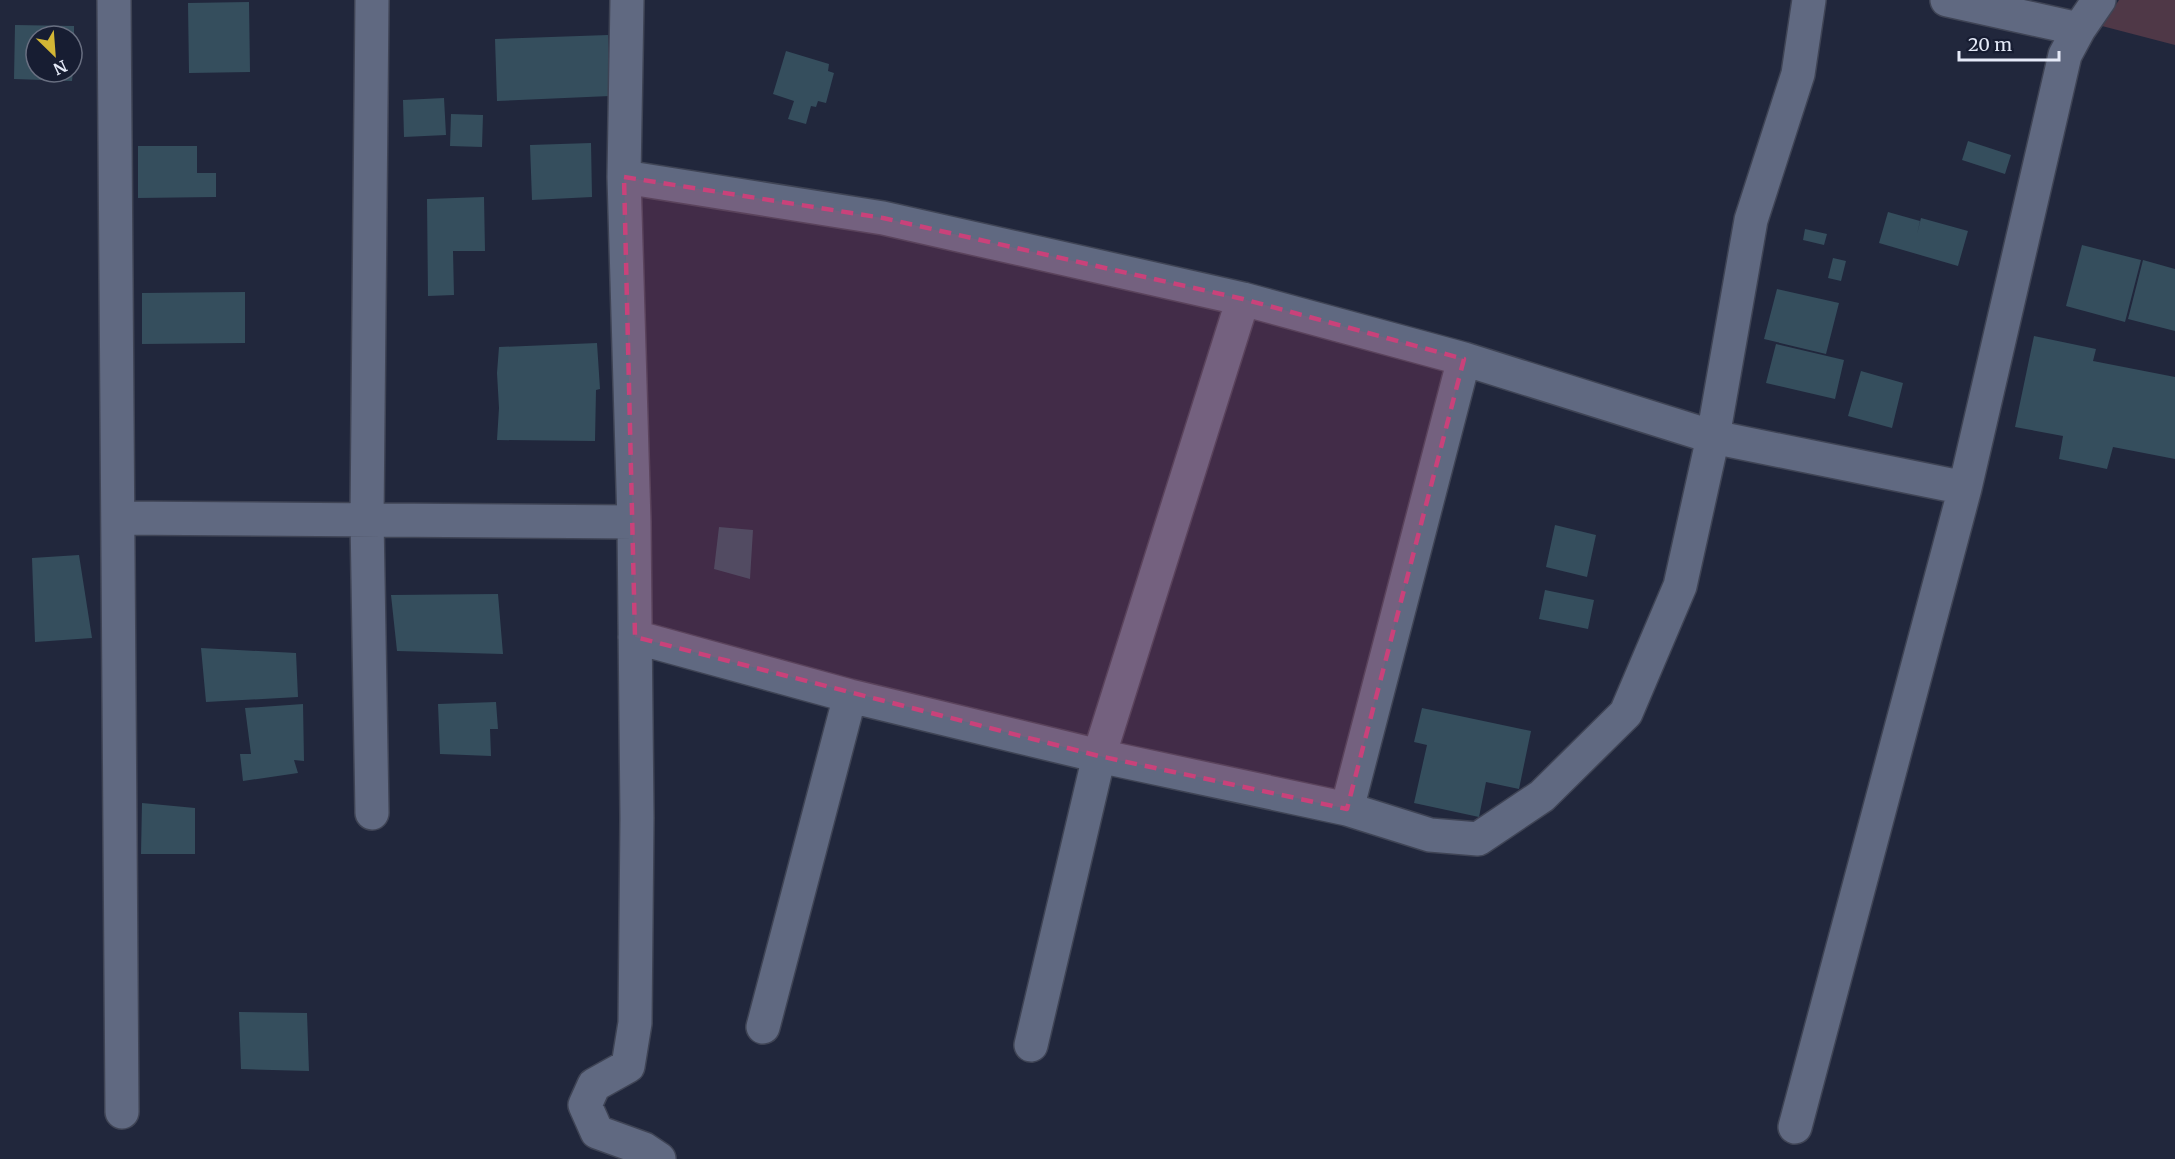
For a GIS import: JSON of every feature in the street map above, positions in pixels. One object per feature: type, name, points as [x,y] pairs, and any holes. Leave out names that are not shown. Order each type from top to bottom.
[{"type":"street","points":[[114,0],[123,1112]]},
{"type":"street","points":[[372,0],[367,519],[372,813]]},
{"type":"street","points":[[627,0],[624,177],[634,522],[637,818],[635,1023],[628,1066],[594,1085],[585,1105],[597,1132],[644,1149],[659,1159]]},
{"type":"street","points":[[635,637],[850,696],[1099,756],[1347,809],[1430,835],[1478,839],[1542,796],[1626,713],[1680,586],[1713,437],[1751,220],[1798,74],[1809,0]]},
{"type":"street","points":[[1947,0],[2079,28]]},
{"type":"street","points":[[1795,1127],[1965,488],[2065,55],[2079,28],[2099,0]]},
{"type":"street","points":[[624,177],[883,218],[1243,299],[1464,359],[1713,437],[1965,488]]},
{"type":"street","points":[[1031,1046],[1099,756],[1243,299]]},
{"type":"street","points":[[1347,809],[1464,359]]},
{"type":"street","points":[[118,518],[634,522]]},
{"type":"street","points":[[763,1027],[850,696]]},
{"type":"highlighted area","points":[[624,177],[883,218],[1243,299],[1464,359],[1347,809],[1099,756],[635,637]]},
{"type":"shaded area","points":[[2119,0],[2175,0],[2175,45],[2102,26]]},
{"type":"building","points":[[249,2],[250,72],[189,73],[188,3]]},
{"type":"building","points":[[15,25],[24,25],[24,79],[14,79]]},
{"type":"building","points":[[608,35],[610,96],[497,101],[495,39]]},
{"type":"building","points":[[786,51],[829,64],[828,71],[834,73],[826,103],[818,101],[816,107],[811,106],[806,124],[788,119],[794,101],[773,94]]},
{"type":"building","points":[[444,98],[446,135],[404,137],[403,100]]},
{"type":"building","points":[[451,114],[483,115],[482,147],[450,146]]},
{"type":"building","points":[[1968,141],[2011,155],[2005,174],[1962,160]]},
{"type":"building","points":[[591,143],[592,197],[532,200],[530,145]]},
{"type":"building","points":[[138,146],[197,146],[197,173],[216,173],[216,197],[138,198]]},
{"type":"building","points":[[484,197],[485,251],[453,251],[454,295],[428,296],[427,199]]},
{"type":"building","points":[[1888,212],[1920,221],[1917,234],[1921,218],[1968,231],[1958,266],[1879,243]]},
{"type":"building","points":[[1805,229],[1827,234],[1824,245],[1803,240]]},
{"type":"building","points":[[2082,245],[2141,260],[2125,322],[2066,306]]},
{"type":"building","points":[[1833,258],[1846,261],[1841,281],[1828,278]]},
{"type":"building","points":[[2143,260],[2175,269],[2175,331],[2128,319]]},
{"type":"building","points":[[1777,289],[1839,303],[1826,354],[1764,339]]},
{"type":"building","points":[[245,292],[245,343],[142,344],[142,293]]},
{"type":"building","points":[[2034,336],[2096,349],[2093,361],[2175,377],[2175,459],[2113,447],[2107,469],[2059,459],[2063,436],[2015,427]]},
{"type":"building","points":[[597,343],[600,389],[596,390],[595,441],[497,440],[499,347]]},
{"type":"building","points":[[1776,344],[1844,360],[1835,399],[1766,383]]},
{"type":"building","points":[[1861,371],[1903,383],[1892,428],[1848,416]]},
{"type":"building","points":[[1555,525],[1596,535],[1587,577],[1546,567]]},
{"type":"building","points":[[719,527],[753,530],[750,579],[714,569]]},
{"type":"building","points":[[79,555],[92,638],[35,642],[32,558]]},
{"type":"building","points":[[1545,590],[1594,600],[1588,629],[1539,619]]},
{"type":"building","points":[[498,594],[503,654],[397,651],[391,595]]},
{"type":"building","points":[[201,648],[296,653],[298,697],[206,702]]},
{"type":"building","points":[[496,702],[498,729],[490,729],[491,756],[440,754],[438,704]]},
{"type":"building","points":[[303,704],[304,761],[294,760],[298,773],[243,781],[240,754],[251,754],[245,708]]},
{"type":"building","points":[[1422,708],[1531,731],[1519,789],[1486,782],[1479,817],[1414,803],[1427,745],[1414,742]]},
{"type":"building","points":[[142,803],[195,808],[195,854],[141,854]]},
{"type":"building","points":[[239,1012],[307,1013],[309,1071],[241,1069]]}]
